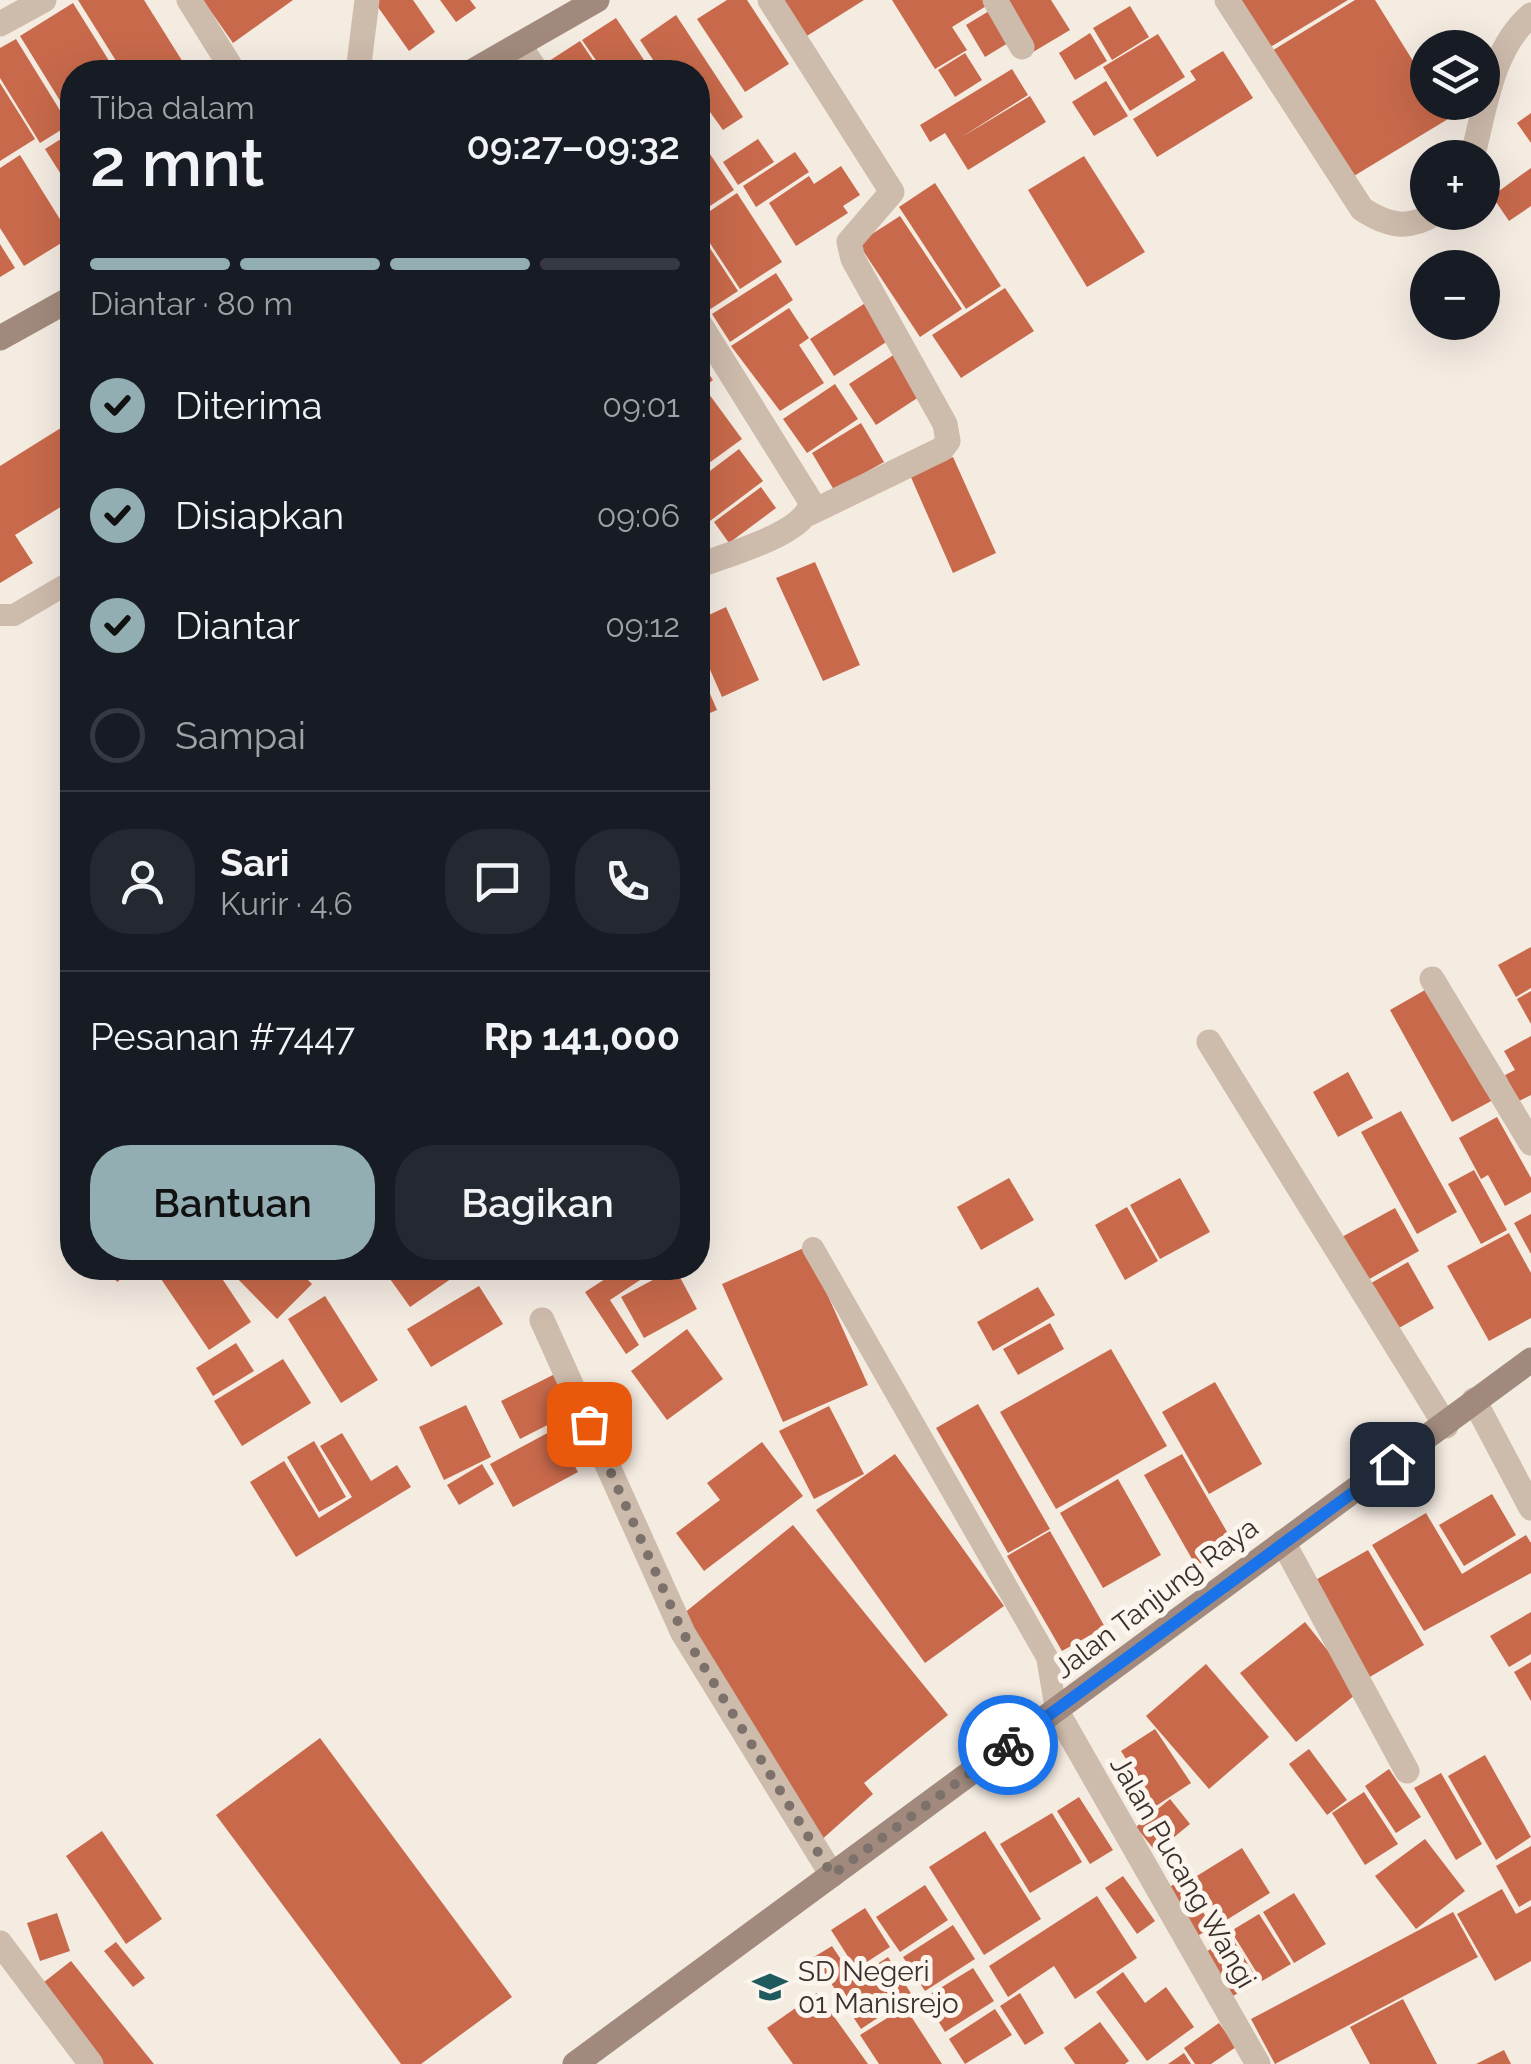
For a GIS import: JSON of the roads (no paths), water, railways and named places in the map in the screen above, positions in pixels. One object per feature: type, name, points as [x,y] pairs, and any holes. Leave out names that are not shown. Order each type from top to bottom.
[{"type":"main road","points":[[492,60],[597,0]]},
{"type":"main road","points":[[0,338],[60,305]]},
{"type":"main road","name":"Jalan Tanjung Raya","points":[[575,2064],[1531,1360]]},
{"type":"street","points":[[0,24],[44,0]]},
{"type":"street","points":[[188,0],[226,60]]},
{"type":"street","points":[[360,60],[367,0]]},
{"type":"street","points":[[710,561],[788,530],[810,512],[942,449],[948,441],[945,424],[852,259],[849,242],[892,192],[770,0]]},
{"type":"street","points":[[995,0],[1022,47]]},
{"type":"street","points":[[1227,0],[1362,210],[1384,224],[1410,224]]},
{"type":"street","points":[[1477,140],[1495,71],[1508,43],[1531,15]]},
{"type":"street","points":[[519,45],[528,60]]},
{"type":"street","points":[[710,339],[809,492],[810,512]]},
{"type":"street","points":[[1432,979],[1531,1143]]},
{"type":"street","points":[[1209,1042],[1446,1426]]},
{"type":"street","points":[[542,1320],[683,1633],[832,1875]]},
{"type":"street","points":[[1474,1400],[1531,1508]]},
{"type":"street","points":[[1282,1542],[1406,1771]]},
{"type":"street","name":"Jalan Pucang Wangi","points":[[1056,1710],[1258,2064]]},
{"type":"street","points":[[0,1944],[90,2064]]},
{"type":"lane","points":[[0,615],[14,616],[60,588]]},
{"type":"lane","points":[[812,1248],[1047,1657],[1056,1710]]},
{"type":"place","name":"SD Negeri 01 Manisrejo","points":[[770,1987]]}]
